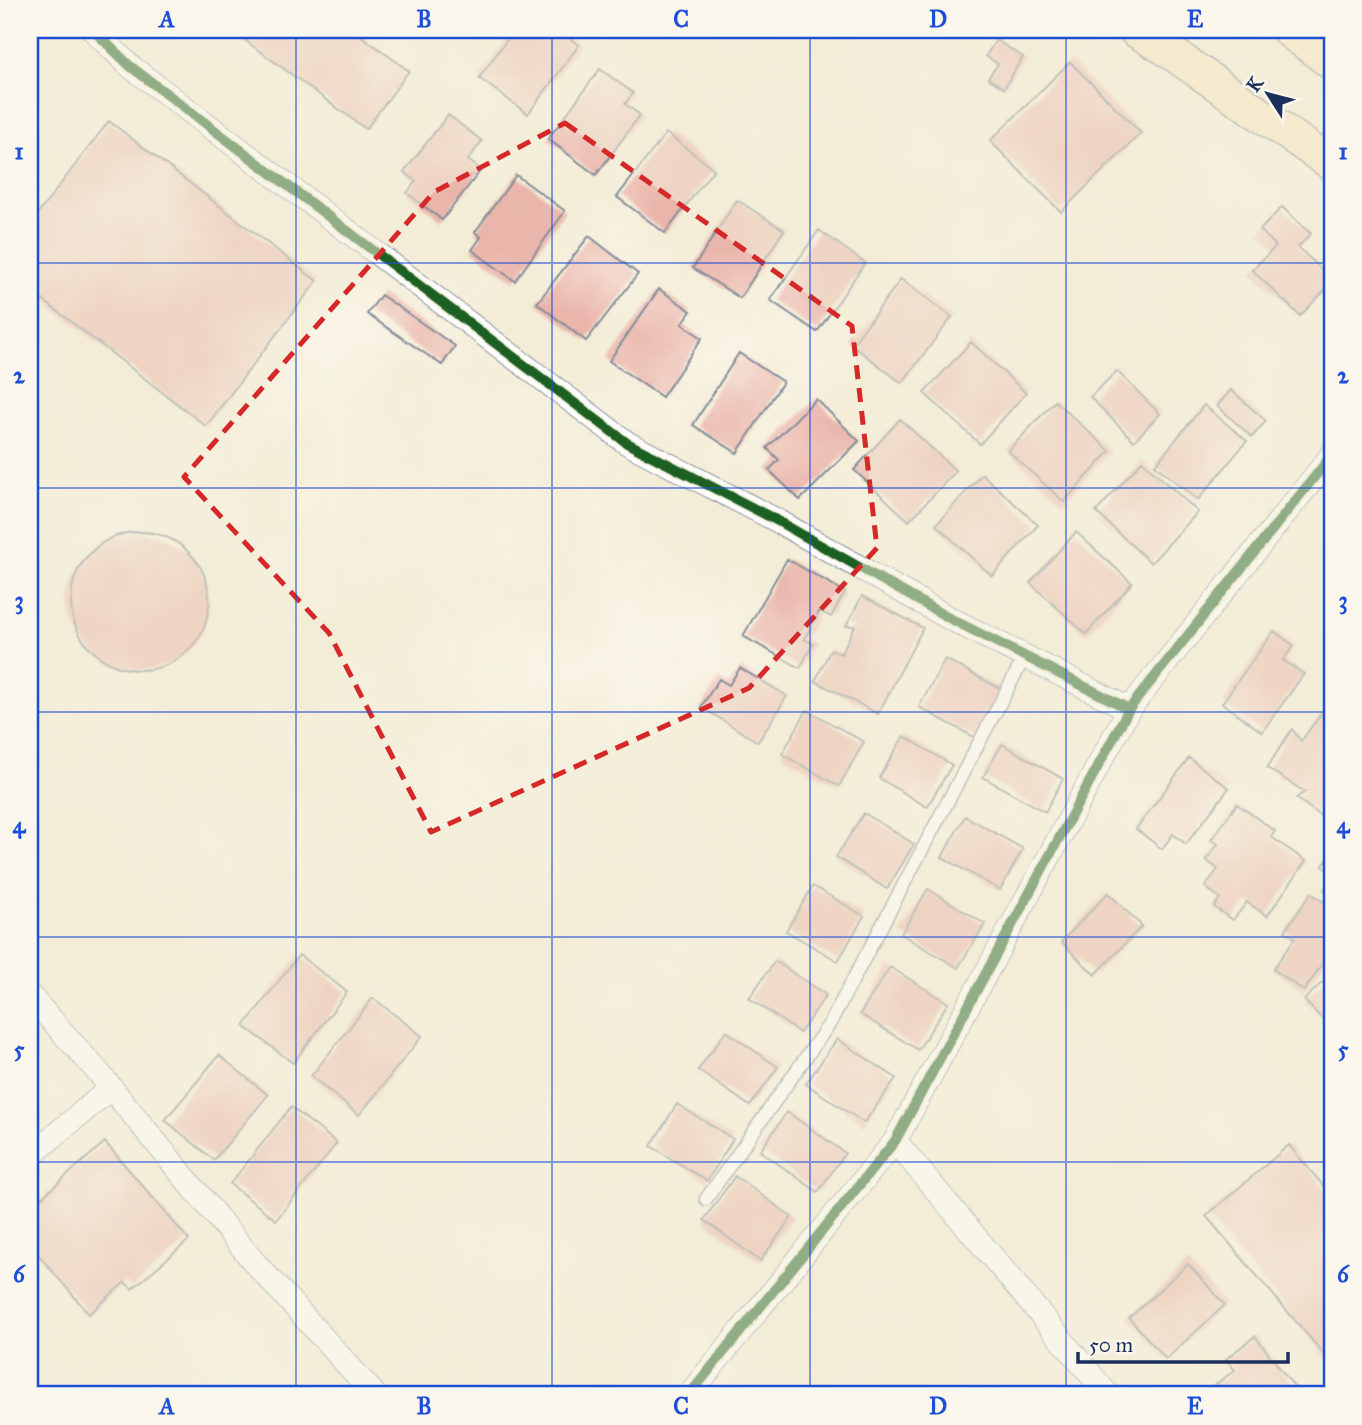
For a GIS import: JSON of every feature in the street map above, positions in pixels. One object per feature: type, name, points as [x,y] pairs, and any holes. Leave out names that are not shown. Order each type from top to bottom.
[{"type":"main road","points":[[1135,30],[1332,164]]},
{"type":"main road","points":[[1288,30],[1332,63]]},
{"type":"street","points":[[93,30],[130,66],[627,443],[776,520],[1024,658],[1129,709]]},
{"type":"street","points":[[689,1395],[895,1141],[1129,709],[1332,455]]},
{"type":"street","points":[[30,996],[111,1088],[254,1262],[375,1395]]},
{"type":"street","points":[[30,1156],[111,1088]]},
{"type":"street","points":[[895,1141],[1108,1395]]},
{"type":"lane","points":[[706,1199],[830,1023],[1024,658]]},
{"type":"highlighted area","points":[[565,123],[852,326],[877,548],[749,688],[431,832],[329,633],[184,477],[434,192]]},
{"type":"building","points":[[238,30],[353,30],[409,71],[366,129],[235,33]]},
{"type":"building","points":[[514,30],[558,30],[579,45],[528,114],[479,78]]},
{"type":"building","points":[[996,40],[1023,57],[1004,88],[988,78],[998,64],[986,56]]},
{"type":"building","points":[[1070,62],[1141,133],[1061,212],[990,141]]},
{"type":"building","points":[[600,69],[633,93],[625,104],[640,115],[596,175],[548,139]]},
{"type":"building","points":[[448,115],[482,141],[468,160],[481,170],[442,220],[407,193],[416,181],[404,172]]},
{"type":"building","points":[[109,121],[317,281],[206,426],[30,290],[30,224]]},
{"type":"building","points":[[666,133],[714,169],[665,233],[617,197]]},
{"type":"building","points":[[516,175],[565,211],[515,281],[472,250],[481,237],[475,232]]},
{"type":"building","points":[[737,200],[784,230],[740,298],[693,268]]},
{"type":"building","points":[[1282,207],[1311,234],[1298,247],[1332,280],[1332,289],[1329,286],[1300,316],[1252,270],[1276,246],[1260,230]]},
{"type":"building","points":[[819,230],[865,263],[817,332],[770,300]]},
{"type":"building","points":[[589,236],[638,274],[586,341],[537,303]]},
{"type":"building","points":[[901,279],[952,317],[902,383],[852,345]]},
{"type":"building","points":[[659,289],[691,311],[682,324],[702,338],[662,397],[609,361]]},
{"type":"building","points":[[381,295],[455,346],[442,365],[367,314]]},
{"type":"building","points":[[971,342],[1026,393],[980,444],[924,393]]},
{"type":"building","points":[[739,353],[783,382],[737,453],[693,425]]},
{"type":"building","points":[[1117,371],[1160,414],[1134,441],[1090,397]]},
{"type":"building","points":[[1231,390],[1266,421],[1252,437],[1217,406]]},
{"type":"building","points":[[816,399],[859,441],[800,500],[769,470],[779,460],[767,448]]},
{"type":"building","points":[[1055,401],[1110,451],[1064,502],[1008,451]]},
{"type":"building","points":[[1204,405],[1247,441],[1198,500],[1155,465]]},
{"type":"building","points":[[900,419],[956,471],[909,521],[854,470]]},
{"type":"building","points":[[1142,461],[1198,512],[1151,563],[1096,512]]},
{"type":"building","points":[[982,474],[1038,525],[992,576],[936,525]]},
{"type":"building","points":[[140,532],[166,537],[189,552],[204,575],[209,601],[204,627],[189,650],[166,665],[140,670],[114,665],[91,650],[76,627],[71,601],[76,575],[91,552],[114,537]]},
{"type":"building","points":[[1076,532],[1132,583],[1086,634],[1030,583]]},
{"type":"building","points":[[787,559],[845,592],[831,617],[820,611],[804,639],[813,644],[800,668],[743,636]]},
{"type":"building","points":[[862,596],[923,628],[878,714],[815,681],[831,649],[841,654],[855,626],[846,626]]},
{"type":"building","points":[[1274,631],[1294,646],[1283,660],[1304,674],[1262,732],[1222,703]]},
{"type":"building","points":[[945,659],[1005,691],[979,740],[919,707]]},
{"type":"building","points":[[740,668],[787,696],[758,742],[701,707],[719,679],[729,685]]},
{"type":"building","points":[[807,710],[864,742],[839,786],[782,754]]},
{"type":"building","points":[[1321,714],[1332,722],[1332,824],[1296,798],[1305,792],[1267,768],[1292,729],[1301,741]]},
{"type":"building","points":[[904,736],[952,765],[927,807],[879,778]]},
{"type":"building","points":[[1002,744],[1063,779],[1045,812],[983,777]]},
{"type":"building","points":[[1189,758],[1229,788],[1186,844],[1173,834],[1162,849],[1136,829]]},
{"type":"building","points":[[1237,804],[1275,831],[1271,837],[1306,861],[1267,916],[1247,902],[1233,920],[1214,907],[1220,898],[1205,887],[1218,869],[1206,860],[1218,844],[1211,840]]},
{"type":"building","points":[[864,813],[914,844],[887,889],[836,857]]},
{"type":"building","points":[[965,816],[1023,849],[1000,890],[942,857]]},
{"type":"building","points":[[1332,852],[1332,873],[1323,866]]},
{"type":"building","points":[[1332,878],[1332,895],[1324,890]]},
{"type":"building","points":[[813,886],[864,916],[838,961],[786,931]]},
{"type":"building","points":[[928,889],[985,924],[958,968],[901,934]]},
{"type":"building","points":[[1108,893],[1142,926],[1095,975],[1061,942]]},
{"type":"building","points":[[1311,893],[1332,908],[1332,950],[1304,991],[1273,969],[1295,938],[1285,931]]},
{"type":"building","points":[[299,955],[347,992],[293,1063],[244,1026]]},
{"type":"building","points":[[775,961],[826,995],[800,1033],[749,998]]},
{"type":"building","points":[[890,967],[948,1003],[918,1050],[860,1014]]},
{"type":"building","points":[[1332,973],[1332,1029],[1304,1000]]},
{"type":"building","points":[[373,998],[422,1036],[359,1115],[311,1076]]},
{"type":"building","points":[[726,1031],[778,1067],[750,1106],[698,1070]]},
{"type":"building","points":[[837,1039],[896,1078],[864,1123],[806,1084]]},
{"type":"building","points":[[219,1055],[268,1095],[214,1160],[165,1120]]},
{"type":"building","points":[[677,1104],[733,1139],[707,1181],[651,1146]]},
{"type":"building","points":[[291,1107],[337,1143],[276,1220],[230,1184]]},
{"type":"building","points":[[787,1112],[845,1153],[818,1192],[760,1151]]},
{"type":"building","points":[[105,1142],[189,1240],[132,1289],[125,1282],[89,1314],[30,1245],[30,1208]]},
{"type":"building","points":[[1289,1145],[1332,1196],[1332,1232],[1324,1239],[1332,1249],[1332,1355],[1328,1359],[1206,1216]]},
{"type":"building","points":[[735,1176],[792,1217],[760,1261],[704,1220]]},
{"type":"building","points":[[1188,1264],[1225,1305],[1166,1359],[1129,1318]]},
{"type":"building","points":[[1255,1336],[1299,1393],[1201,1395],[1235,1370],[1226,1359]]},
{"type":"cycle path","points":[[93,30],[130,66],[627,443],[776,520],[949,618],[1129,709],[1332,455]]},
{"type":"cycle path","points":[[689,1395],[895,1141],[1129,709]]}]
